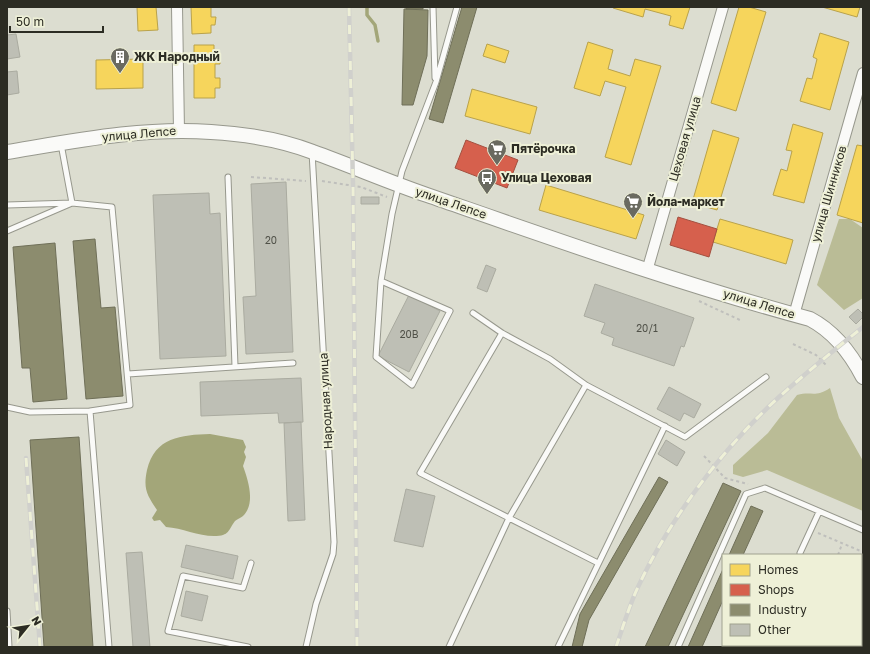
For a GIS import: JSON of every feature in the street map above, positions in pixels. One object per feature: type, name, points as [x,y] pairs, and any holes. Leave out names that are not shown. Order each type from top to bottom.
[{"type":"main road","name":"улица Лепсе","points":[[7,152],[127,134],[179,130],[262,138],[312,151],[399,185],[647,271],[810,319],[828,330],[862,372]]},
{"type":"street","points":[[177,7],[179,130]]},
{"type":"street","name":"Цеховая улица","points":[[647,271],[723,7]]},
{"type":"street","name":"улица Шинников","points":[[794,315],[863,73]]},
{"type":"lane","points":[[433,7],[436,82]]},
{"type":"lane","points":[[381,281],[450,311],[412,385],[376,357],[381,281],[395,201],[402,171],[436,82],[458,7]]},
{"type":"lane","points":[[61,143],[72,203]]},
{"type":"lane","name":"Народная улица","points":[[306,647],[316,604],[333,554],[334,542],[312,151]]},
{"type":"lane","points":[[228,177],[235,366]]},
{"type":"lane","points":[[7,231],[72,203]]},
{"type":"lane","points":[[7,205],[72,203],[112,207],[130,405],[90,411],[30,412],[7,407]]},
{"type":"lane","points":[[473,313],[502,333],[550,359],[586,385],[685,437],[766,377]]},
{"type":"lane","points":[[502,333],[420,473],[598,563]]},
{"type":"lane","points":[[128,374],[292,363]]},
{"type":"lane","points":[[449,647],[509,518],[586,385]]},
{"type":"lane","points":[[90,411],[109,647]]},
{"type":"lane","points":[[558,647],[665,426]]},
{"type":"lane","points":[[678,647],[746,494],[765,488],[863,530]]},
{"type":"lane","points":[[800,553],[819,512]]},
{"type":"lane","points":[[248,647],[168,631],[182,576],[243,588],[250,563]]},
{"type":"lane","points":[[7,611],[9,647]]},
{"type":"path","points":[[251,177],[313,182],[318,180],[357,186],[395,201]]},
{"type":"path","points":[[694,299],[742,321]]},
{"type":"path","points":[[793,344],[816,355],[826,366]]},
{"type":"path","points":[[704,456],[725,478],[765,488]]},
{"type":"path","points":[[811,530],[863,552]]},
{"type":"path","points":[[838,554],[842,544]]},
{"type":"shaded area","points":[[839,219],[850,219],[863,228],[863,298],[844,310],[817,285]]},
{"type":"shaded area","points":[[830,388],[839,418],[863,461],[863,511],[767,470],[743,477],[733,474],[733,465],[768,433],[797,395],[817,394]]},
{"type":"shaded area","points":[[210,434],[243,440],[246,447],[244,452],[246,457],[243,466],[250,491],[247,511],[243,516],[235,521],[226,534],[219,536],[202,535],[166,527],[160,520],[154,521],[152,518],[157,510],[148,496],[145,482],[147,470],[156,451],[163,444],[179,437]]},
{"type":"shaded area","points":[[862,558],[863,647],[837,647],[862,646]]},
{"type":"building: Homes","points":[[137,7],[156,7],[158,30],[138,31]]},
{"type":"building: Homes","points":[[191,7],[211,7],[211,17],[216,17],[215,25],[211,25],[211,33],[192,34]]},
{"type":"building: Homes","points":[[690,7],[683,29],[669,25],[671,16],[645,9],[643,17],[613,8]]},
{"type":"building: Homes","points":[[739,7],[749,7],[766,12],[736,111],[711,103]]},
{"type":"building: Homes","points":[[822,7],[860,7],[857,17]]},
{"type":"building: Homes","points":[[820,33],[849,42],[830,110],[800,101],[807,78],[812,79],[817,59],[813,57]]},
{"type":"building: Homes","points":[[588,42],[613,50],[608,69],[630,76],[635,59],[661,66],[631,165],[605,157],[626,87],[605,81],[600,96],[574,88]]},
{"type":"building: Homes","points":[[487,44],[509,51],[505,63],[483,56]]},
{"type":"building: Homes","points":[[194,45],[214,45],[214,53],[220,53],[220,64],[215,64],[215,78],[220,78],[220,88],[215,88],[215,98],[194,98]]},
{"type":"building: Homes","name":"ЖК Народный","points":[[143,59],[143,88],[96,89],[96,60]]},
{"type":"building: Homes","points":[[472,89],[537,107],[530,134],[465,116]]},
{"type":"building: Homes","points":[[793,124],[823,133],[804,203],[773,195],[781,169],[787,171],[792,151],[786,150]]},
{"type":"building: Homes","points":[[713,130],[739,138],[717,210],[692,203]]},
{"type":"building: Homes","points":[[857,145],[863,146],[863,223],[837,215]]},
{"type":"building: Homes","points":[[546,185],[644,215],[636,239],[539,210]]},
{"type":"building: Homes","points":[[720,219],[793,240],[786,264],[713,242]]},
{"type":"building: Shops","points":[[466,140],[518,160],[507,188],[455,168]]},
{"type":"building: Shops","points":[[678,217],[717,229],[709,257],[670,245]]},
{"type":"building: Industry","points":[[406,7],[423,7],[423,9],[406,9]]},
{"type":"building: Industry","points":[[462,7],[477,7],[443,123],[429,119]]},
{"type":"building: Industry","points":[[404,9],[428,10],[427,56],[413,105],[402,105]]},
{"type":"building: Industry","points":[[95,239],[101,308],[115,307],[123,396],[86,399],[73,241]]},
{"type":"building: Industry","points":[[55,243],[67,399],[33,402],[30,368],[22,368],[13,247]]},
{"type":"building: Industry","points":[[79,437],[93,647],[44,647],[30,440]]},
{"type":"building: Industry","points":[[659,477],[668,482],[589,620],[582,647],[572,647],[580,614]]},
{"type":"building: Industry","points":[[723,483],[741,491],[668,647],[645,647]]},
{"type":"building: Industry","points":[[751,506],[763,511],[743,554],[729,554]]},
{"type":"building: Industry","points":[[722,571],[722,602],[702,647],[688,647]]},
{"type":"building: Other","points":[[16,34],[20,57],[7,59],[7,35]]},
{"type":"building: Other","points":[[17,71],[19,93],[7,95],[7,72]]},
{"type":"building: Other","points":[[286,182],[293,352],[246,354],[243,297],[256,296],[251,184]]},
{"type":"building: Other","points":[[209,193],[210,214],[220,213],[226,356],[160,359],[153,195]]},
{"type":"building: Other","points":[[361,197],[379,197],[379,204],[361,204]]},
{"type":"building: Other","points":[[486,265],[496,269],[487,292],[477,288]]},
{"type":"building: Other","points":[[595,284],[694,318],[684,347],[681,346],[674,366],[612,345],[614,338],[601,333],[605,323],[584,316]]},
{"type":"building: Other","points":[[409,295],[440,311],[409,372],[378,356]]},
{"type":"building: Other","points":[[858,309],[863,314],[863,317],[856,324],[849,317]]},
{"type":"building: Other","points":[[301,378],[303,422],[279,423],[278,413],[201,416],[200,382]]},
{"type":"building: Other","points":[[669,387],[701,404],[694,418],[684,413],[680,421],[657,409]]},
{"type":"building: Other","points":[[301,422],[305,520],[288,521],[284,423]]},
{"type":"building: Other","points":[[666,440],[685,452],[677,466],[658,454]]},
{"type":"building: Other","points":[[406,489],[435,496],[423,547],[394,541]]},
{"type":"building: Other","points":[[186,545],[238,556],[233,579],[181,567]]},
{"type":"building: Other","points":[[142,552],[150,647],[133,647],[126,553]]},
{"type":"building: Other","points":[[186,591],[208,596],[202,621],[181,616]]},
{"type":"building: Other","points":[[812,646],[827,646],[827,647]]},
{"type":"waterway","points":[[367,7],[367,15],[375,25],[378,41]]},
{"type":"railway","points":[[349,7],[353,185],[357,647]]},
{"type":"railway","points":[[616,647],[638,587],[651,561],[682,510],[718,461],[758,417],[779,397],[863,327]]},
{"type":"railway","points":[[26,458],[40,647]]},
{"type":"place","name":"ЖК Народный","points":[[120,74]]},
{"type":"place","name":"Пятёрочка","points":[[497,166]]},
{"type":"place","name":"Улица Цеховая","points":[[487,195]]},
{"type":"place","name":"Йола-маркет","points":[[633,219]]}]
